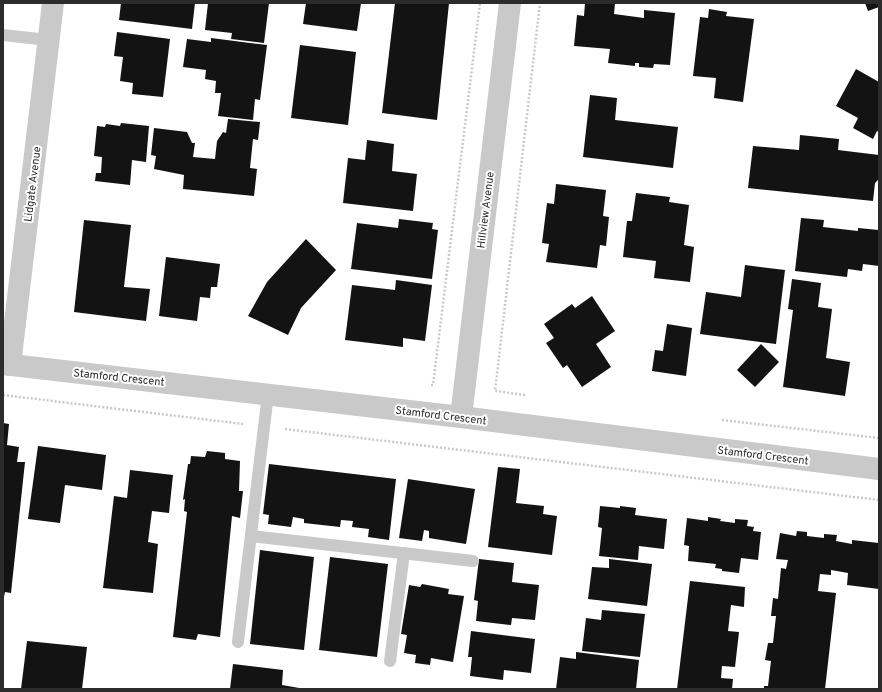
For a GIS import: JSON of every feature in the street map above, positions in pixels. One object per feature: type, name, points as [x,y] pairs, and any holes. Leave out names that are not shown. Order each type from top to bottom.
[{"type":"street","name":"Lidgate Avenue","points":[[7,365],[53,3]]},
{"type":"street","name":"Hillview Avenue","points":[[461,417],[510,3]]},
{"type":"street","name":"Stamford Crescent","points":[[7,365],[461,417],[879,470]]},
{"type":"lane","points":[[3,35],[48,40]]},
{"type":"lane","points":[[238,642],[268,394]]},
{"type":"lane","points":[[251,536],[473,561]]},
{"type":"lane","points":[[390,661],[404,554]]},
{"type":"path","points":[[433,385],[480,3]]},
{"type":"path","points":[[495,391],[540,3]]},
{"type":"path","points":[[3,395],[490,455],[879,500]]},
{"type":"building","points":[[121,3],[195,3],[192,29],[119,20]]},
{"type":"building","points":[[208,3],[269,3],[264,43],[231,39],[232,33],[205,30]]},
{"type":"building","points":[[306,3],[361,3],[357,31],[303,24]]},
{"type":"building","points":[[395,3],[449,3],[437,120],[382,113]]},
{"type":"building","points":[[585,3],[615,3],[614,14],[644,18],[644,10],[675,13],[670,65],[654,64],[653,68],[639,67],[639,63],[635,63],[635,66],[608,63],[610,49],[574,46],[577,15],[584,16]]},
{"type":"building","points":[[865,3],[879,3],[879,7],[868,11]]},
{"type":"building","points":[[709,9],[727,12],[726,16],[754,19],[743,102],[714,98],[716,78],[693,76],[700,17],[708,18]]},
{"type":"building","points":[[117,32],[170,39],[163,97],[132,94],[133,83],[120,81],[123,57],[114,56]]},
{"type":"building","points":[[211,38],[267,45],[260,100],[255,99],[253,120],[218,116],[221,93],[215,93],[216,81],[205,79],[206,70],[183,67],[187,39],[211,42]]},
{"type":"building","points":[[300,45],[356,52],[348,125],[291,118]]},
{"type":"building","points":[[856,69],[879,82],[879,132],[877,131],[873,139],[853,128],[858,118],[836,106]]},
{"type":"building","points":[[590,95],[617,98],[615,120],[678,127],[673,168],[583,157]]},
{"type":"building","points":[[228,119],[260,122],[258,140],[253,139],[250,168],[257,169],[254,196],[183,189],[184,175],[154,169],[156,156],[151,155],[154,128],[187,132],[192,143],[195,143],[193,157],[215,159],[217,141],[223,132],[226,133]]},
{"type":"building","points":[[121,123],[149,126],[146,162],[132,160],[130,185],[95,181],[96,173],[101,173],[102,157],[94,156],[97,126],[105,127],[106,124],[120,126]]},
{"type":"building","points":[[800,135],[839,139],[838,150],[879,155],[879,179],[875,183],[873,201],[748,188],[753,146],[799,150]]},
{"type":"building","points":[[367,140],[394,144],[392,171],[417,174],[413,211],[343,203],[348,158],[365,160]]},
{"type":"building","points":[[556,184],[606,190],[603,216],[609,217],[606,246],[600,245],[597,268],[546,262],[549,244],[542,243],[547,203],[554,204]]},
{"type":"building","points":[[636,193],[670,197],[669,202],[689,205],[684,245],[694,247],[690,282],[654,278],[656,261],[623,257],[627,221],[632,221]]},
{"type":"building","points":[[801,218],[824,220],[823,227],[858,231],[858,228],[879,230],[879,266],[863,264],[862,271],[848,269],[847,277],[795,271]]},
{"type":"building","points":[[399,219],[433,223],[432,229],[438,230],[432,279],[351,269],[357,223],[398,228]]},
{"type":"building","points":[[84,220],[131,225],[124,287],[150,289],[146,321],[74,312]]},
{"type":"building","points":[[306,239],[336,270],[301,308],[288,335],[248,316],[267,282]]},
{"type":"building","points":[[166,257],[220,264],[217,287],[211,287],[210,298],[200,297],[197,321],[159,316]]},
{"type":"building","points":[[745,265],[785,270],[776,344],[700,334],[706,292],[741,297]]},
{"type":"building","points":[[792,279],[821,283],[818,307],[832,309],[826,358],[850,362],[845,396],[783,387],[793,310],[788,309]]},
{"type":"building","points":[[396,280],[432,285],[425,341],[403,338],[403,347],[345,340],[352,285],[395,290]]},
{"type":"building","points":[[592,296],[615,331],[596,344],[611,367],[582,387],[567,365],[563,368],[546,343],[554,338],[544,324],[572,304],[575,308]]},
{"type":"building","points":[[667,324],[692,328],[686,376],[652,371],[655,350],[663,351]]},
{"type":"building","points":[[761,344],[779,362],[755,387],[737,370]]},
{"type":"building","points":[[3,423],[9,424],[7,445],[19,447],[17,462],[25,462],[11,593],[5,592],[4,597]]},
{"type":"building","points":[[38,446],[106,455],[102,490],[65,485],[60,523],[28,519]]},
{"type":"building","points":[[207,451],[225,453],[225,459],[240,461],[239,491],[243,491],[240,518],[232,516],[220,637],[198,634],[196,640],[173,637],[187,512],[184,511],[185,499],[183,500],[188,464],[190,464],[191,456],[205,457]]},
{"type":"building","points":[[269,464],[396,479],[389,540],[368,537],[369,529],[352,527],[353,521],[341,520],[340,527],[304,523],[304,519],[293,517],[291,527],[268,524],[269,515],[263,514]]},
{"type":"building","points":[[498,467],[520,469],[516,503],[544,506],[543,514],[557,516],[552,555],[488,547]]},
{"type":"building","points":[[130,470],[173,475],[169,513],[152,511],[148,542],[158,544],[153,593],[103,588],[114,496],[127,498]]},
{"type":"building","points":[[408,479],[475,489],[466,544],[429,538],[429,531],[424,530],[422,541],[399,538]]},
{"type":"building","points":[[600,506],[636,508],[635,515],[667,519],[664,549],[639,546],[638,560],[599,556],[602,528],[598,527]]},
{"type":"building","points":[[708,517],[721,519],[720,521],[735,523],[735,519],[748,520],[747,526],[754,527],[753,531],[761,532],[758,560],[741,558],[739,573],[722,571],[722,569],[715,568],[716,564],[688,561],[689,546],[684,545],[687,518],[708,521]]},
{"type":"building","points":[[797,531],[807,532],[807,536],[824,538],[824,534],[837,535],[836,541],[852,544],[852,540],[879,543],[879,589],[847,585],[848,573],[831,570],[831,575],[820,574],[818,591],[836,593],[825,689],[764,689],[764,686],[768,686],[771,661],[765,660],[768,643],[773,643],[776,616],[771,616],[773,598],[778,599],[781,568],[786,569],[788,560],[776,559],[780,533],[796,536]]},
{"type":"building","points":[[260,550],[314,557],[304,650],[250,644]]},
{"type":"building","points":[[330,557],[388,564],[377,657],[319,650]]},
{"type":"building","points":[[479,559],[514,563],[512,582],[539,585],[535,620],[512,618],[511,625],[476,621],[478,601],[474,600]]},
{"type":"building","points":[[609,559],[652,564],[647,606],[588,599],[592,567],[609,568]]},
{"type":"building","points":[[690,581],[745,587],[744,607],[731,605],[728,631],[739,632],[735,667],[722,666],[721,678],[733,679],[732,689],[677,689]]},
{"type":"building","points":[[422,584],[449,589],[448,594],[464,596],[453,662],[431,658],[430,665],[415,663],[416,655],[404,653],[407,635],[401,634],[409,585],[420,587]]},
{"type":"building","points":[[602,610],[645,614],[640,657],[582,651],[586,618],[601,620]]},
{"type":"building","points":[[471,631],[535,639],[531,673],[504,670],[503,680],[470,676],[472,657],[468,657]]},
{"type":"building","points":[[27,641],[87,647],[82,689],[21,689]]},
{"type":"building","points":[[576,652],[639,660],[636,689],[556,689],[560,657],[576,659]]},
{"type":"building","points":[[233,664],[283,670],[282,685],[305,689],[230,689]]}]
